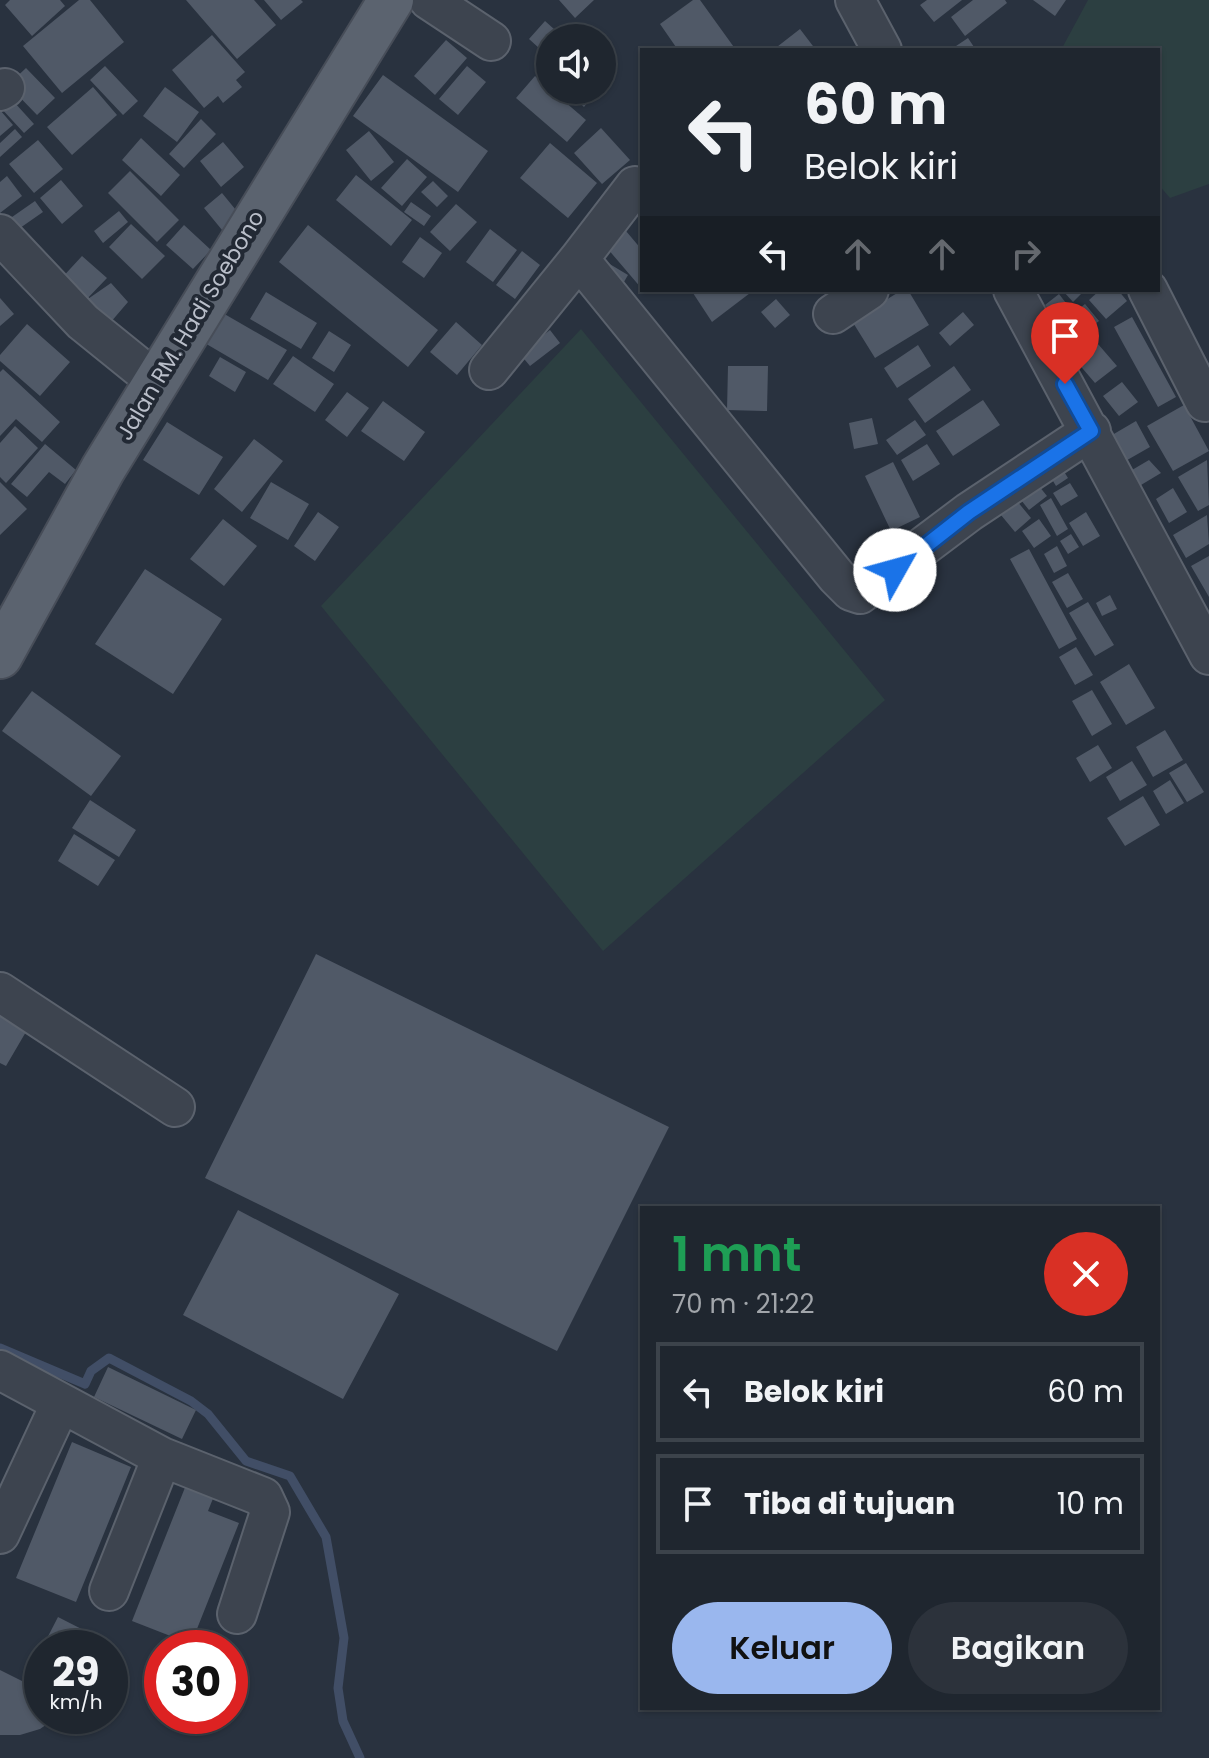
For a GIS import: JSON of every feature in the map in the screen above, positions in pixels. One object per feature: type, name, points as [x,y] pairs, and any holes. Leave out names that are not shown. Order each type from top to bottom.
[{"type":"main road","name":"Jalan RM. Hadi Soebono","points":[[0,654],[103,469],[391,0]]},
{"type":"street","points":[[429,0],[491,41]]},
{"type":"street","points":[[855,0],[881,48]]},
{"type":"street","points":[[489,370],[635,186]]},
{"type":"street","points":[[0,234],[83,322],[156,381]]},
{"type":"street","points":[[579,259],[851,591],[860,594],[870,589],[969,512],[1091,431]]},
{"type":"street","points":[[833,314],[866,292]]},
{"type":"street","points":[[1014,292],[1209,655]]},
{"type":"street","points":[[1149,292],[1205,402]]},
{"type":"street","points":[[0,992],[175,1107]]},
{"type":"street","points":[[0,1370],[60,1405],[162,1457],[257,1493],[270,1512],[237,1614]]},
{"type":"street","points":[[0,1534],[60,1405]]},
{"type":"street","points":[[109,1591],[162,1457]]},
{"type":"shaded area","points":[[1088,0],[1209,0],[1209,184],[1170,198],[1160,186],[1160,48],[1062,48]]},
{"type":"shaded area","points":[[581,329],[885,700],[603,951],[321,606]]},
{"type":"building","points":[[10,0],[60,0],[65,6],[32,36],[5,5]]},
{"type":"building","points":[[79,0],[90,0],[124,42],[62,93],[23,46]]},
{"type":"building","points":[[186,0],[254,0],[276,25],[237,59]]},
{"type":"building","points":[[264,0],[301,0],[303,2],[281,20]]},
{"type":"building","points":[[559,0],[594,0],[575,18]]},
{"type":"building","points":[[693,0],[700,0],[735,48],[677,48],[660,24]]},
{"type":"building","points":[[927,0],[962,0],[934,22],[920,5]]},
{"type":"building","points":[[973,0],[1005,0],[1007,3],[965,36],[951,17]]},
{"type":"building","points":[[1033,0],[1066,0],[1055,16]]},
{"type":"building","points":[[800,29],[814,48],[776,48]]},
{"type":"building","points":[[536,31],[536,45],[529,39]]},
{"type":"building","points":[[212,35],[245,72],[236,80],[242,87],[223,103],[218,96],[204,108],[172,70]]},
{"type":"building","points":[[968,38],[975,48],[953,48]]},
{"type":"building","points":[[446,40],[467,58],[435,95],[414,76]]},
{"type":"building","points":[[105,66],[138,101],[123,115],[90,80]]},
{"type":"building","points":[[467,66],[486,82],[458,115],[439,99]]},
{"type":"building","points":[[26,68],[55,98],[37,115],[8,85]]},
{"type":"building","points":[[383,75],[488,151],[458,192],[353,116]]},
{"type":"building","points":[[535,76],[536,104],[567,104],[586,120],[567,142],[516,98]]},
{"type":"building","points":[[93,87],[117,115],[72,155],[47,127]]},
{"type":"building","points":[[165,87],[199,112],[177,142],[143,116]]},
{"type":"building","points":[[5,92],[34,124],[24,133],[0,107]]},
{"type":"building","points":[[0,110],[13,125],[0,136]]},
{"type":"building","points":[[201,119],[216,134],[184,168],[169,154]]},
{"type":"building","points":[[601,128],[630,160],[602,184],[574,153]]},
{"type":"building","points":[[15,129],[22,137],[0,157],[0,143]]},
{"type":"building","points":[[369,131],[394,162],[371,181],[346,150]]},
{"type":"building","points":[[141,138],[180,175],[161,196],[122,160]]},
{"type":"building","points":[[38,140],[63,169],[34,193],[9,164]]},
{"type":"building","points":[[223,142],[244,167],[221,187],[200,161]]},
{"type":"building","points":[[550,143],[597,183],[568,218],[520,178]]},
{"type":"building","points":[[407,159],[427,177],[402,206],[381,188]]},
{"type":"building","points":[[130,171],[179,220],[157,242],[108,193]]},
{"type":"building","points":[[356,175],[412,220],[391,246],[336,200]]},
{"type":"building","points":[[7,176],[22,196],[0,213],[0,182]]},
{"type":"building","points":[[61,180],[83,206],[62,224],[40,198]]},
{"type":"building","points":[[433,181],[448,196],[437,207],[421,192]]},
{"type":"building","points":[[222,193],[240,215],[222,230],[204,208]]},
{"type":"building","points":[[35,201],[43,212],[10,235],[2,224]]},
{"type":"building","points":[[411,202],[431,216],[424,226],[404,212]]},
{"type":"building","points":[[456,204],[477,222],[450,251],[430,232]]},
{"type":"building","points":[[119,211],[128,222],[103,243],[94,231]]},
{"type":"building","points":[[131,224],[165,256],[142,279],[109,247]]},
{"type":"building","points":[[184,225],[211,250],[193,269],[166,245]]},
{"type":"building","points":[[308,225],[438,330],[408,367],[279,262]]},
{"type":"building","points":[[490,229],[517,250],[493,282],[466,262]]},
{"type":"building","points":[[626,231],[640,248],[640,287],[607,248]]},
{"type":"building","points":[[420,237],[442,253],[424,278],[402,262]]},
{"type":"building","points":[[522,251],[540,265],[515,299],[496,285]]},
{"type":"building","points":[[82,256],[107,278],[85,301],[111,283],[128,302],[110,323],[59,281]]},
{"type":"building","points":[[603,260],[628,275],[621,287]]},
{"type":"building","points":[[266,292],[317,323],[301,349],[250,319]]},
{"type":"building","points":[[692,292],[751,292],[712,322]]},
{"type":"building","points":[[899,292],[909,292],[929,325],[875,358],[852,321]]},
{"type":"building","points":[[1064,292],[1083,292],[1073,302]]},
{"type":"building","points":[[1098,292],[1120,292],[1127,301],[1106,319],[1089,300]]},
{"type":"building","points":[[1059,294],[1069,307],[1055,318],[1045,305]]},
{"type":"building","points":[[0,298],[14,314],[0,326]]},
{"type":"building","points":[[776,299],[790,315],[775,328],[761,312]]},
{"type":"building","points":[[1085,304],[1099,321],[1060,351],[1047,333]]},
{"type":"building","points":[[221,312],[287,350],[268,380],[203,342]]},
{"type":"building","points":[[963,312],[974,325],[950,346],[939,333]]},
{"type":"building","points":[[1132,317],[1176,397],[1158,407],[1114,327]]},
{"type":"building","points":[[456,322],[482,345],[457,375],[430,352]]},
{"type":"building","points":[[27,324],[70,362],[40,396],[0,361],[0,355]]},
{"type":"building","points":[[550,330],[560,343],[530,366],[520,354]]},
{"type":"building","points":[[329,331],[351,345],[334,372],[312,358]]},
{"type":"building","points":[[1098,344],[1117,366],[1095,383],[1077,362]]},
{"type":"building","points":[[918,345],[931,366],[897,388],[884,368]]},
{"type":"building","points":[[293,356],[334,384],[315,412],[273,384]]},
{"type":"building","points":[[220,357],[246,372],[235,392],[209,376]]},
{"type":"building","points":[[728,366],[768,366],[767,411],[727,410]]},
{"type":"building","points":[[954,366],[971,390],[925,423],[908,399]]},
{"type":"building","points":[[3,369],[60,422],[42,442],[16,419],[0,436],[0,372]]},
{"type":"building","points":[[1122,382],[1138,402],[1119,416],[1103,396]]},
{"type":"building","points":[[347,392],[369,408],[347,437],[325,420]]},
{"type":"building","points":[[983,400],[1000,425],[953,456],[936,431]]},
{"type":"building","points":[[383,401],[425,432],[404,461],[361,431]]},
{"type":"building","points":[[1184,405],[1209,451],[1173,471],[1147,426]]},
{"type":"building","points":[[872,418],[878,444],[854,449],[849,423]]},
{"type":"building","points":[[915,420],[926,435],[897,455],[886,440]]},
{"type":"building","points":[[1136,421],[1150,447],[1122,463],[1107,438]]},
{"type":"building","points":[[167,422],[223,457],[199,495],[143,460]]},
{"type":"building","points":[[15,426],[38,448],[6,483],[0,477],[0,443]]},
{"type":"building","points":[[254,439],[283,461],[242,512],[214,489]]},
{"type":"building","points":[[45,444],[76,470],[65,484],[49,472],[27,497],[11,484]]},
{"type":"building","points":[[927,444],[940,464],[913,481],[901,460]]},
{"type":"building","points":[[1056,459],[1068,478],[1056,486],[1044,466]]},
{"type":"building","points":[[1149,460],[1161,473],[1141,485],[1132,470]]},
{"type":"building","points":[[1207,460],[1209,505],[1198,511],[1178,477]]},
{"type":"building","points":[[893,462],[920,517],[891,531],[865,476]]},
{"type":"building","points":[[1035,481],[1047,496],[1029,510],[1017,495]]},
{"type":"building","points":[[0,482],[27,509],[0,535]]},
{"type":"building","points":[[271,482],[309,504],[288,540],[250,518]]},
{"type":"building","points":[[1070,483],[1078,496],[1061,506],[1053,493]]},
{"type":"building","points":[[1173,488],[1187,512],[1169,523],[1156,499]]},
{"type":"building","points":[[1012,495],[1031,518],[1015,532],[996,509]]},
{"type":"building","points":[[1051,498],[1068,529],[1057,536],[1040,505]]},
{"type":"building","points":[[318,512],[339,527],[315,561],[294,546]]},
{"type":"building","points":[[1086,512],[1100,536],[1083,546],[1069,523]]},
{"type":"building","points":[[1207,515],[1209,544],[1186,558],[1173,535]]},
{"type":"building","points":[[223,519],[257,546],[224,586],[190,559]]},
{"type":"building","points":[[1039,519],[1051,536],[1034,548],[1022,531]]},
{"type":"building","points":[[1071,534],[1079,547],[1068,554],[1060,541]]},
{"type":"building","points":[[1057,546],[1067,566],[1054,573],[1044,554]]},
{"type":"building","points":[[1029,549],[1077,639],[1059,649],[1010,559]]},
{"type":"building","points":[[1209,556],[1209,597],[1191,566]]},
{"type":"building","points":[[145,569],[222,619],[173,694],[95,644]]},
{"type":"building","points":[[1068,573],[1083,599],[1067,608],[1052,582]]},
{"type":"building","points":[[1110,595],[1117,609],[1102,616],[1096,603]]},
{"type":"building","points":[[1088,602],[1114,645],[1095,656],[1069,613]]},
{"type":"building","points":[[1076,647],[1093,675],[1075,685],[1059,657]]},
{"type":"building","points":[[1129,664],[1155,708],[1126,725],[1100,682]]},
{"type":"building","points":[[1092,690],[1112,724],[1092,736],[1072,701]]},
{"type":"building","points":[[32,691],[121,756],[91,796],[2,731]]},
{"type":"building","points":[[1165,730],[1183,760],[1153,777],[1136,747]]},
{"type":"building","points":[[1098,745],[1112,768],[1090,782],[1076,758]]},
{"type":"building","points":[[1132,761],[1147,785],[1120,801],[1106,777]]},
{"type":"building","points":[[1186,763],[1204,792],[1187,802],[1169,773]]},
{"type":"building","points":[[1170,780],[1184,803],[1166,814],[1153,791]]},
{"type":"building","points":[[1143,796],[1160,825],[1125,846],[1107,818]]},
{"type":"building","points":[[90,800],[136,830],[119,857],[72,828]]},
{"type":"building","points":[[74,834],[115,860],[98,886],[58,861]]},
{"type":"building","points":[[316,954],[669,1127],[557,1351],[205,1178]]},
{"type":"building","points":[[0,1007],[30,1025],[6,1066],[0,1063]]},
{"type":"building","points":[[238,1210],[399,1294],[343,1399],[183,1315]]},
{"type":"building","points":[[108,1367],[196,1410],[182,1439],[94,1397]]},
{"type":"building","points":[[72,1442],[131,1467],[76,1602],[16,1578]]},
{"type":"building","points":[[186,1485],[214,1496],[208,1511],[239,1523],[197,1630],[155,1630],[132,1621]]},
{"type":"building","points":[[58,1617],[84,1630],[51,1630]]},
{"type":"building","points":[[0,1670],[24,1682],[24,1734],[0,1735]]},
{"type":"waterway","points":[[0,1348],[85,1384],[91,1371],[109,1358],[191,1401],[208,1414],[246,1461],[290,1476],[326,1537],[344,1638],[338,1688],[343,1721],[360,1758]]},
{"type":"route","points":[[895,570],[969,512],[1091,431],[1065,384]]}]
